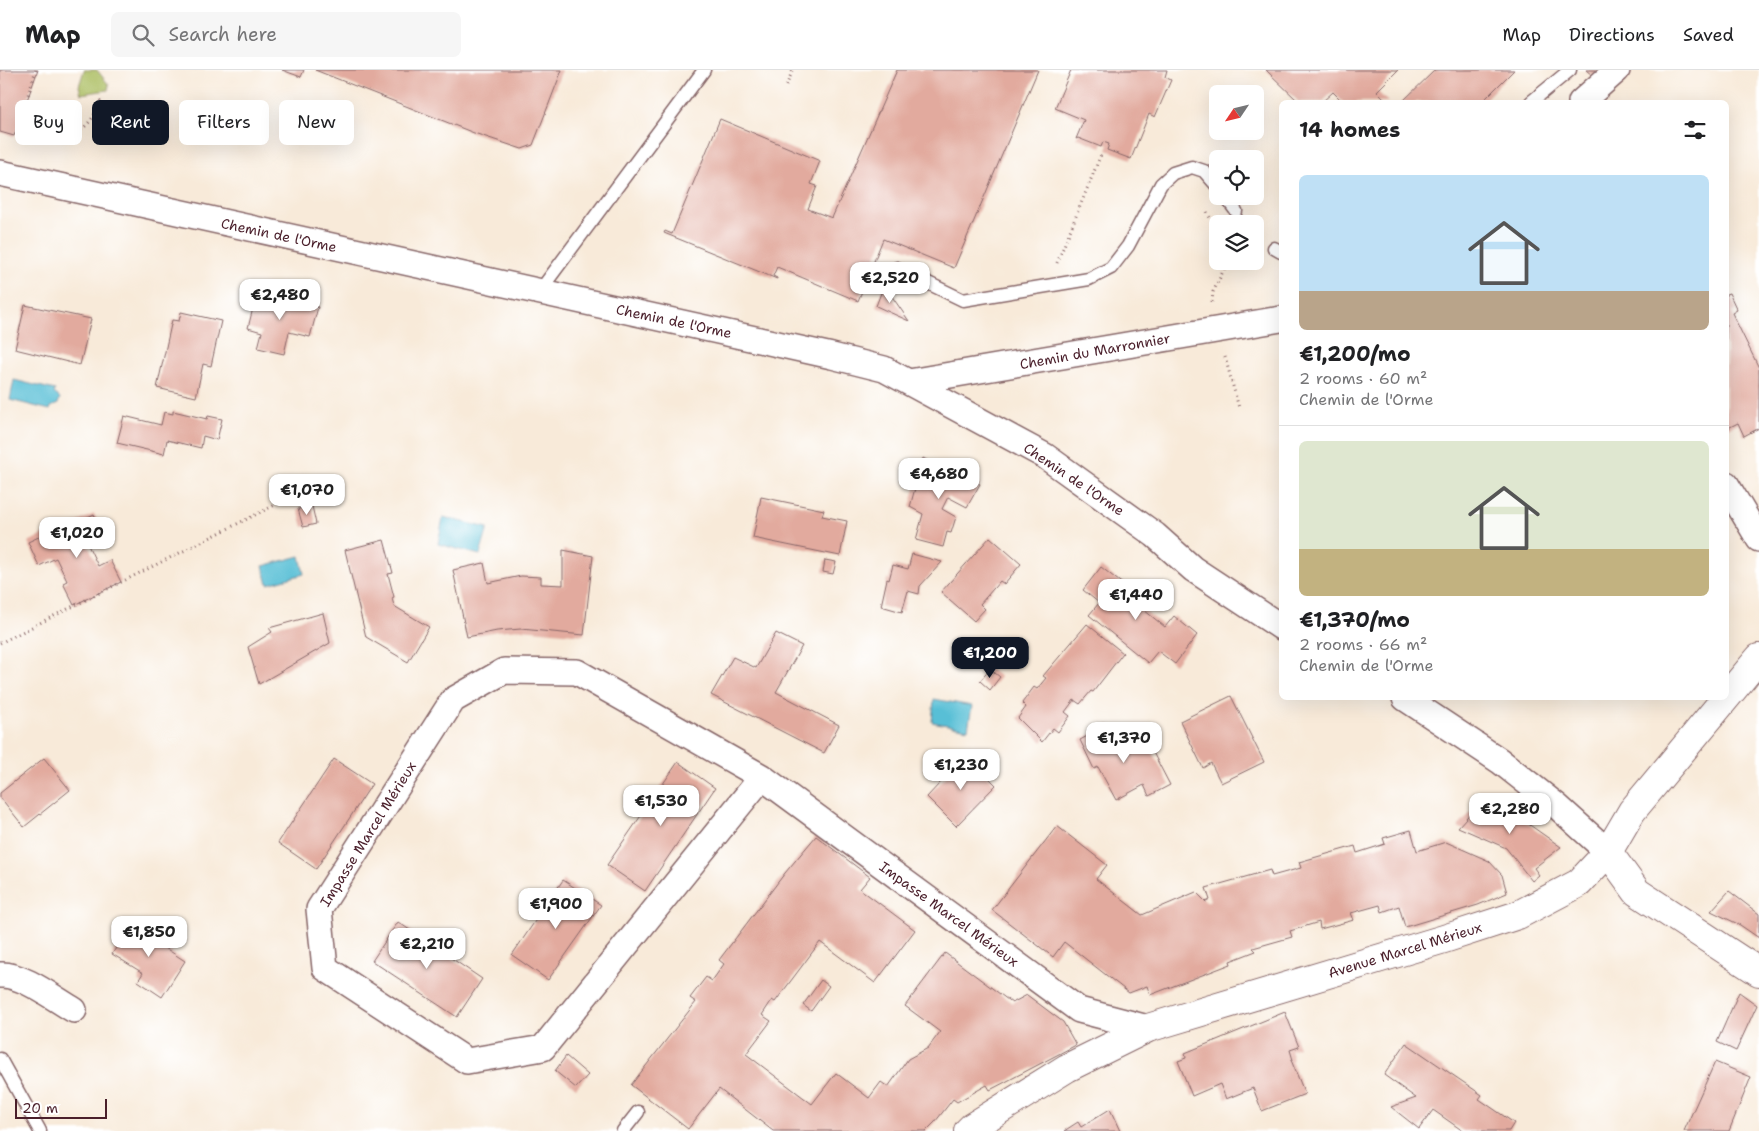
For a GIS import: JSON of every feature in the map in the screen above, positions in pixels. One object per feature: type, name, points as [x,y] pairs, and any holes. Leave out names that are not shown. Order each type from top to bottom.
[{"type":"main road","name":"Avenue Marcel Mérieux","points":[[1729,694],[1759,658]]},
{"type":"main road","name":"Avenue Marcel Mérieux","points":[[968,1131],[1067,1068],[1148,1028],[1518,915],[1579,883],[1608,852],[1632,812],[1724,700]]},
{"type":"main road","points":[[1608,852],[1637,892],[1759,972]]},
{"type":"street","points":[[1584,100],[1617,70]]},
{"type":"street","name":"Chemin de l'Orme","points":[[0,173],[884,369],[1045,456],[1155,535],[1192,569],[1279,626]]},
{"type":"street","name":"Chemin du Marronnier","points":[[909,382],[1279,319]]},
{"type":"street","points":[[1729,489],[1759,539]]},
{"type":"street","name":"Impasse Marcel Mérieux","points":[[762,777],[543,1048],[467,1061],[325,968],[319,908],[453,700],[504,671],[576,672],[762,777],[1080,1010],[1148,1028]]},
{"type":"street","points":[[1407,700],[1500,761],[1557,806],[1608,852]]},
{"type":"street","points":[[0,975],[7,975],[32,985],[74,1010]]},
{"type":"lane","points":[[539,292],[704,70]]},
{"type":"lane","points":[[1533,100],[1570,70]]},
{"type":"lane","points":[[896,268],[963,300],[1089,279],[1111,268],[1128,246],[1161,184],[1173,173],[1192,167],[1204,171],[1209,177]]},
{"type":"lane","points":[[1232,205],[1236,211]]},
{"type":"lane","points":[[0,1059],[40,1131]]},
{"type":"lane","points":[[623,1131],[638,1112]]},
{"type":"path","points":[[36,70],[22,114],[73,134],[88,125],[94,117],[102,96]]},
{"type":"path","points":[[786,86],[792,70]]},
{"type":"path","points":[[1047,286],[1102,152]]},
{"type":"path","points":[[0,643],[284,500]]},
{"type":"green space","points":[[84,70],[97,70],[109,85],[108,90],[81,94],[79,86]]},
{"type":"water","points":[[14,380],[55,390],[54,393],[60,398],[58,404],[51,407],[50,410],[10,400]]},
{"type":"water","points":[[443,517],[488,528],[480,555],[438,544]]},
{"type":"water","points":[[300,556],[304,574],[268,584],[263,566]]},
{"type":"water","points":[[934,699],[972,706],[968,729],[932,722]]},
{"type":"building","points":[[0,70],[38,70],[27,100],[15,100],[14,136],[0,132]]},
{"type":"building","points":[[282,70],[304,70],[301,77]]},
{"type":"building","points":[[315,70],[562,70],[533,145],[522,149],[474,133]]},
{"type":"building","points":[[897,70],[1038,70],[954,268],[883,239],[858,301],[777,267],[773,276],[777,279],[664,233],[665,231],[672,234],[720,119],[820,161],[811,184],[817,186],[808,209],[832,218]]},
{"type":"building","points":[[1071,70],[1167,70],[1165,77],[1171,80],[1155,117],[1149,114],[1131,159],[1107,150],[1109,144],[1103,142],[1101,147],[1078,138],[1076,139],[1084,120],[1055,108]]},
{"type":"building","points":[[1266,70],[1398,70],[1377,91],[1386,100],[1341,100],[1333,92],[1324,100],[1297,100]]},
{"type":"building","points":[[1435,70],[1514,70],[1484,100],[1404,100]]},
{"type":"building","points":[[1586,70],[1598,70],[1592,75]]},
{"type":"building","points":[[884,285],[909,321],[876,306]]},
{"type":"building","points":[[257,292],[318,307],[310,337],[289,332],[284,354],[258,348],[262,332],[248,328]]},
{"type":"building","points":[[1729,293],[1737,310],[1732,313],[1759,368],[1759,428],[1744,436],[1738,423],[1729,428]]},
{"type":"building","points":[[25,305],[91,319],[80,365],[15,349]]},
{"type":"building","points":[[181,312],[221,321],[211,366],[203,364],[196,397],[157,388],[172,320],[179,321]]},
{"type":"building","points":[[173,411],[207,419],[208,416],[222,419],[217,440],[203,436],[201,448],[167,440],[164,454],[117,443],[124,416],[161,425],[164,412],[173,414]]},
{"type":"building","points":[[923,458],[938,466],[940,463],[980,484],[967,507],[948,497],[942,509],[956,517],[951,533],[947,532],[943,547],[916,540],[923,514],[910,507]]},
{"type":"building","points":[[761,497],[824,510],[822,516],[847,521],[840,556],[753,538]]},
{"type":"building","points":[[312,506],[316,524],[303,527],[298,509]]},
{"type":"building","points":[[94,514],[104,535],[87,543],[98,566],[110,560],[121,582],[74,605],[63,583],[67,581],[56,558],[39,566],[28,542],[45,534],[47,537]]},
{"type":"building","points":[[990,537],[1021,564],[1004,584],[1000,581],[980,604],[985,609],[974,621],[941,592]]},
{"type":"building","points":[[384,540],[393,573],[388,574],[394,597],[392,598],[394,606],[429,627],[408,662],[366,637],[345,550]]},
{"type":"building","points":[[563,550],[593,556],[584,635],[521,629],[497,631],[467,637],[453,570],[484,563],[488,583],[521,576],[541,577],[541,584],[563,585]]},
{"type":"building","points":[[912,554],[942,562],[920,586],[919,594],[908,591],[902,612],[881,606],[887,579],[889,580],[893,565],[908,569]]},
{"type":"building","points":[[825,560],[836,562],[833,574],[823,572]]},
{"type":"building","points":[[1101,567],[1143,600],[1139,606],[1165,627],[1174,616],[1197,635],[1175,664],[1158,651],[1148,663],[1089,615],[1099,603],[1083,590]]},
{"type":"building","points":[[323,613],[330,643],[259,684],[248,647],[272,632],[269,628]]},
{"type":"building","points":[[1087,624],[1123,653],[1093,692],[1091,691],[1080,704],[1074,700],[1065,712],[1070,716],[1058,732],[1053,728],[1042,742],[1018,718],[1026,707],[1022,703],[1034,687],[1037,689],[1046,678],[1043,676]]},
{"type":"building","points":[[776,633],[802,646],[776,692],[839,725],[824,753],[711,695],[733,657],[756,668]]},
{"type":"building","points":[[990,669],[1000,677],[990,690],[980,681]]},
{"type":"building","points":[[1231,696],[1264,762],[1221,783],[1211,763],[1203,768],[1180,721]]},
{"type":"building","points":[[1110,724],[1121,747],[1129,743],[1131,749],[1147,741],[1170,785],[1149,796],[1144,785],[1116,800],[1098,767],[1094,769],[1080,740]]},
{"type":"building","points":[[966,755],[996,785],[956,826],[927,797]]},
{"type":"building","points":[[44,758],[70,790],[24,827],[0,797],[0,793]]},
{"type":"building","points":[[334,759],[372,784],[316,869],[278,843]]},
{"type":"building","points":[[678,762],[715,788],[645,891],[607,865]]},
{"type":"building","points":[[1490,797],[1561,847],[1534,868],[1539,875],[1532,881],[1506,848],[1458,827],[1483,799]]},
{"type":"building","points":[[1057,826],[1107,865],[1096,879],[1142,915],[1196,892],[1206,902],[1210,900],[1206,888],[1270,870],[1272,876],[1301,868],[1299,862],[1355,846],[1357,853],[1385,844],[1383,838],[1411,830],[1417,851],[1446,842],[1489,861],[1502,875],[1507,893],[1478,905],[1405,927],[1399,906],[1382,912],[1380,905],[1351,913],[1354,920],[1320,929],[1319,922],[1290,931],[1292,937],[1253,948],[1256,951],[1230,961],[1231,964],[1150,995],[1147,986],[1129,993],[1064,942],[1053,957],[992,910]]},
{"type":"building","points":[[816,836],[870,877],[860,889],[915,930],[875,983],[820,942],[775,1002],[772,1000],[762,1015],[771,1021],[746,1054],[812,1104],[836,1073],[869,1098],[881,1082],[888,1087],[908,1059],[928,1048],[940,1032],[905,1006],[945,953],[1012,1003],[1027,995],[1063,1022],[1076,1045],[990,1090],[987,1085],[957,1102],[953,1099],[926,1131],[773,1131],[719,1089],[688,1129],[631,1085],[696,1002],[690,998],[706,977],[712,981],[724,964],[719,960],[785,873]]},
{"type":"building","points":[[563,880],[601,905],[548,980],[512,955]]},
{"type":"building","points":[[1729,891],[1759,914],[1759,938],[1740,925],[1711,911]]},
{"type":"building","points":[[134,921],[164,941],[162,946],[185,961],[162,997],[138,981],[143,973],[112,954]]},
{"type":"building","points":[[398,922],[482,979],[457,1017],[372,961]]},
{"type":"building","points":[[821,980],[829,986],[811,1011],[803,1005]]},
{"type":"building","points":[[1739,992],[1757,1005],[1736,1051],[1717,1042]]},
{"type":"building","points":[[1285,1012],[1299,1047],[1290,1050],[1293,1060],[1291,1060],[1305,1094],[1262,1111],[1253,1088],[1226,1099],[1220,1084],[1192,1096],[1178,1061],[1186,1058],[1185,1053]]},
{"type":"building","points":[[1406,1043],[1482,1095],[1479,1099],[1514,1123],[1509,1131],[1463,1131],[1433,1110],[1419,1129],[1391,1107],[1416,1098],[1384,1075]]},
{"type":"building","points":[[566,1056],[588,1075],[576,1088],[555,1071]]},
{"type":"building","points":[[1715,1062],[1751,1077],[1729,1131],[1684,1131]]},
{"type":"building","points":[[1110,1109],[1120,1131],[1064,1131],[1078,1122],[1081,1127]]}]
